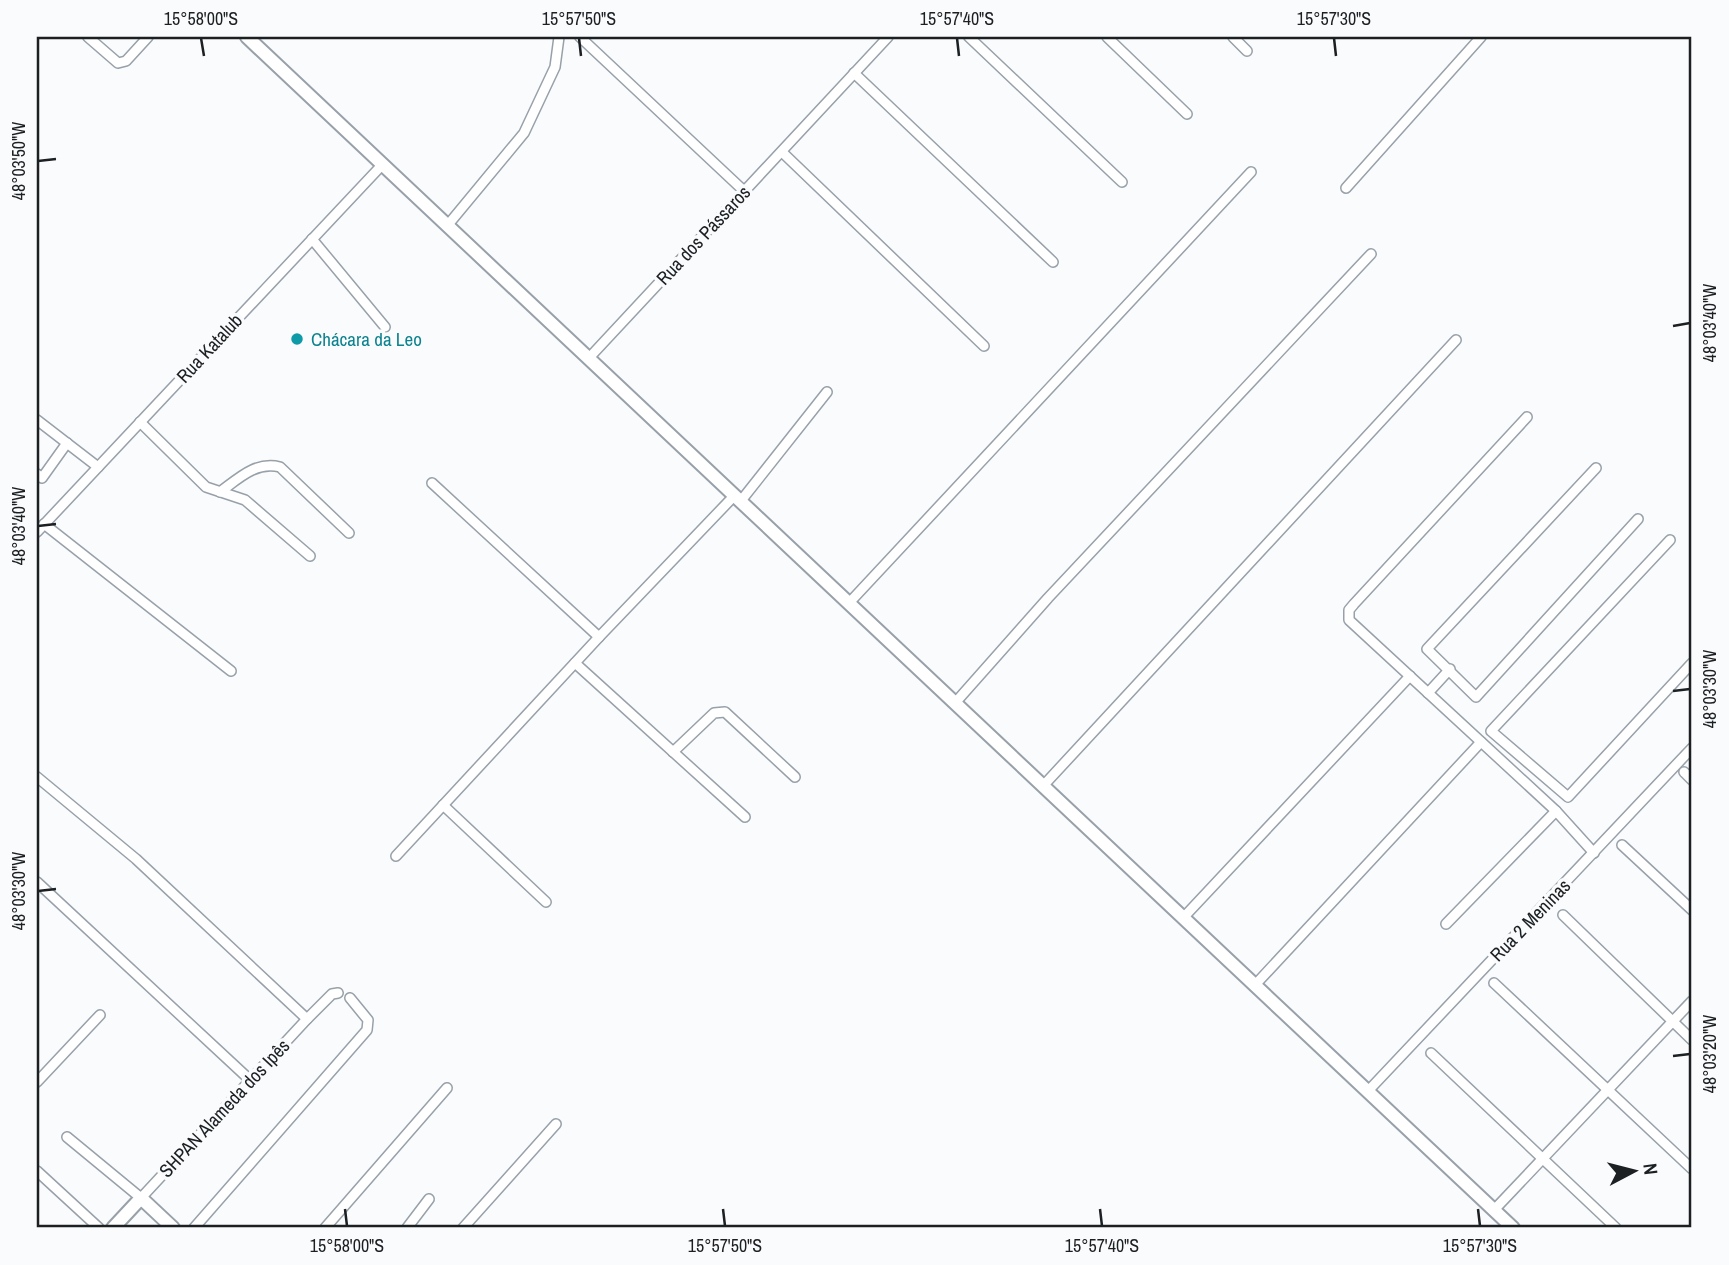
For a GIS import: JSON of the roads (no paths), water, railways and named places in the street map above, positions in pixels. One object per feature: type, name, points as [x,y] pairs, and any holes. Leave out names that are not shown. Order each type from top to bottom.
[{"type":"main road","points":[[247,37],[1513,1228]]},
{"type":"main road","points":[[113,1228],[141,1198],[173,1228]]},
{"type":"street","points":[[88,37],[118,63],[125,61],[148,37]]},
{"type":"street","points":[[447,226],[524,133],[555,67],[559,37]]},
{"type":"street","points":[[580,37],[744,191]]},
{"type":"street","name":"Rua dos Pássaros","points":[[588,359],[888,37]]},
{"type":"street","points":[[969,37],[1122,182]]},
{"type":"street","points":[[1107,37],[1187,114]]},
{"type":"street","points":[[1233,37],[1247,51]]},
{"type":"street","points":[[1346,188],[1481,37]]},
{"type":"street","points":[[854,73],[1053,262]]},
{"type":"street","points":[[782,152],[984,346]]},
{"type":"street","name":"Rua Katalub","points":[[40,528],[382,164]]},
{"type":"street","points":[[849,603],[1251,172]]},
{"type":"street","points":[[312,239],[385,327]]},
{"type":"street","points":[[955,703],[1048,598],[1371,254]]},
{"type":"street","points":[[1043,786],[1456,340]]},
{"type":"street","points":[[396,856],[599,637],[737,499],[827,393]]},
{"type":"street","points":[[1527,417],[1349,610],[1349,620],[1552,807],[1594,853]]},
{"type":"street","points":[[37,420],[98,467]]},
{"type":"street","points":[[140,422],[206,487],[245,500],[310,556]]},
{"type":"street","points":[[37,474],[42,478],[67,443]]},
{"type":"street","points":[[220,492],[252,468],[272,465],[280,467],[349,533]]},
{"type":"street","points":[[1596,468],[1427,649],[1476,697],[1638,519]]},
{"type":"street","points":[[432,483],[599,637]]},
{"type":"street","points":[[40,528],[231,671]]},
{"type":"street","points":[[1670,540],[1491,731],[1568,797],[1692,663]]},
{"type":"street","points":[[575,663],[745,817]]},
{"type":"street","points":[[1428,693],[1450,669]]},
{"type":"street","points":[[1183,918],[1410,676]]},
{"type":"street","points":[[673,752],[714,712],[724,712],[795,777]]},
{"type":"street","points":[[1255,985],[1481,742]]},
{"type":"street","name":"Rua 2 Meninas","points":[[1368,1091],[1692,748]]},
{"type":"street","points":[[1684,772],[1692,780]]},
{"type":"street","points":[[37,777],[136,859],[307,1019]]},
{"type":"street","points":[[1446,924],[1552,807],[1561,791]]},
{"type":"street","points":[[443,805],[546,902]]},
{"type":"street","points":[[1622,845],[1692,909]]},
{"type":"street","points":[[37,882],[249,1080]]},
{"type":"street","points":[[1563,915],[1692,1040]]},
{"type":"street","points":[[1494,983],[1692,1169]]},
{"type":"street","name":"SHPAN Alameda dos Ipês","points":[[141,1198],[307,1019],[332,994],[338,993]]},
{"type":"street","points":[[194,1228],[367,1030],[368,1020],[350,998]]},
{"type":"street","points":[[1494,1210],[1692,1001]]},
{"type":"street","points":[[37,1082],[100,1015]]},
{"type":"street","points":[[1431,1053],[1616,1228]]},
{"type":"street","points":[[325,1228],[447,1088]]},
{"type":"street","points":[[463,1228],[556,1124]]},
{"type":"street","points":[[66,1137],[141,1198]]},
{"type":"street","points":[[37,1171],[99,1228]]},
{"type":"street","points":[[407,1228],[429,1199]]},
{"type":"place","name":"Chácara da Leo","points":[[297,339]]}]
